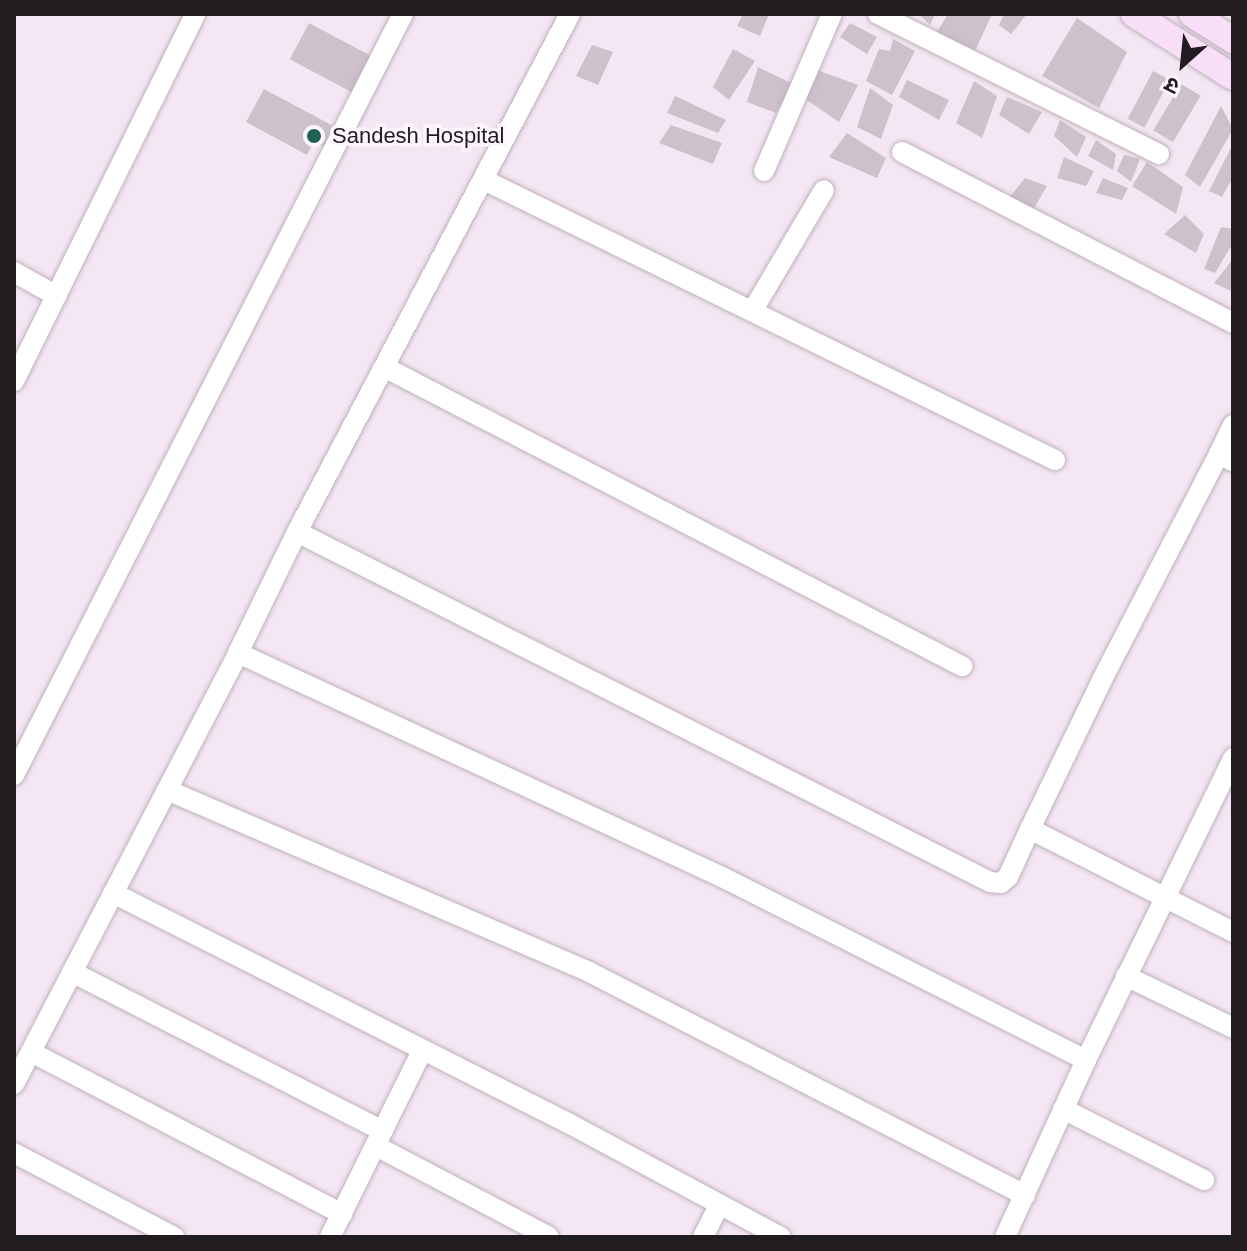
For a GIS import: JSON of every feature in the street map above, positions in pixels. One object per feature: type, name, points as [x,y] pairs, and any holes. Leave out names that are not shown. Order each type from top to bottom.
[{"type":"main road","points":[[1134,14],[1233,77]]},
{"type":"main road","points":[[1192,14],[1233,40]]},
{"type":"street","points":[[14,381],[195,14]]},
{"type":"street","points":[[14,775],[403,14]]},
{"type":"street","points":[[14,1084],[238,653],[297,532],[570,14]]},
{"type":"street","points":[[764,171],[832,14]]},
{"type":"street","points":[[878,14],[1159,154]]},
{"type":"street","points":[[902,152],[1233,323]]},
{"type":"street","points":[[484,180],[1055,460]]},
{"type":"street","points":[[753,310],[824,190]]},
{"type":"street","points":[[14,272],[57,296]]},
{"type":"street","points":[[386,368],[962,666]]},
{"type":"street","points":[[297,532],[990,882],[1001,883],[1008,877],[1103,678],[1226,458],[1233,425]]},
{"type":"street","points":[[238,653],[722,877],[1086,1060]]},
{"type":"street","points":[[1005,1237],[1163,898],[1233,758]]},
{"type":"street","points":[[167,790],[589,972],[1025,1195]]},
{"type":"street","points":[[1030,829],[1233,932]]},
{"type":"street","points":[[113,893],[570,1124],[781,1237]]},
{"type":"street","points":[[72,972],[380,1138],[549,1237]]},
{"type":"street","points":[[1126,976],[1233,1028]]},
{"type":"street","points":[[330,1237],[422,1051]]},
{"type":"street","points":[[31,1052],[342,1214]]},
{"type":"street","points":[[1063,1109],[1204,1180]]},
{"type":"street","points":[[14,1153],[174,1237]]},
{"type":"street","points":[[703,1237],[719,1205]]},
{"type":"building","points":[[743,14],[769,14],[760,36],[737,26]]},
{"type":"building","points":[[919,14],[935,14],[930,25]]},
{"type":"building","points":[[948,14],[992,14],[975,51],[937,32]]},
{"type":"building","points":[[1004,14],[1027,14],[1011,34],[999,25]]},
{"type":"building","points":[[1077,18],[1127,52],[1099,108],[1042,76]]},
{"type":"building","points":[[309,23],[373,57],[354,93],[290,59]]},
{"type":"building","points":[[850,23],[877,37],[867,54],[840,37]]},
{"type":"building","points":[[893,39],[915,51],[892,95],[866,81],[879,49],[890,51]]},
{"type":"building","points":[[592,45],[613,52],[598,85],[576,76]]},
{"type":"building","points":[[733,49],[755,61],[729,100],[713,87]]},
{"type":"building","points":[[758,67],[793,84],[776,113],[747,102]]},
{"type":"building","points":[[817,70],[858,85],[839,122],[804,98]]},
{"type":"building","points":[[1153,71],[1170,80],[1144,128],[1128,119]]},
{"type":"building","points":[[907,80],[949,100],[939,120],[899,97]]},
{"type":"building","points":[[974,81],[997,96],[982,138],[956,123]]},
{"type":"building","points":[[1181,84],[1201,96],[1173,142],[1153,130]]},
{"type":"building","points":[[870,88],[893,105],[881,139],[857,127]]},
{"type":"building","points":[[264,89],[335,127],[324,147],[314,142],[307,155],[246,122]]},
{"type":"building","points":[[675,96],[726,120],[718,133],[667,113]]},
{"type":"building","points":[[1007,97],[1042,112],[1029,134],[999,115]]},
{"type":"building","points":[[1221,106],[1233,129],[1200,187],[1185,175]]},
{"type":"building","points":[[1060,120],[1086,137],[1077,157],[1054,136]]},
{"type":"building","points":[[671,125],[722,143],[713,164],[659,143]]},
{"type":"building","points":[[847,133],[886,158],[877,178],[829,157]]},
{"type":"building","points":[[1096,140],[1116,154],[1113,170],[1088,156]]},
{"type":"building","points":[[1233,144],[1233,177],[1222,197],[1209,191]]},
{"type":"building","points":[[1124,155],[1140,159],[1131,182],[1117,171]]},
{"type":"building","points":[[1064,157],[1094,171],[1086,186],[1057,178]]},
{"type":"building","points":[[1147,162],[1183,187],[1176,214],[1132,186]]},
{"type":"building","points":[[1025,178],[1047,186],[1034,208],[1009,198]]},
{"type":"building","points":[[1103,178],[1128,188],[1122,200],[1096,193]]},
{"type":"building","points":[[1185,215],[1204,234],[1196,253],[1164,234]]},
{"type":"building","points":[[1221,227],[1233,229],[1233,243],[1215,273],[1204,269]]},
{"type":"building","points":[[1233,259],[1233,292],[1214,283]]},
{"type":"place","name":"Sandesh Hospital","points":[[314,136]]}]
